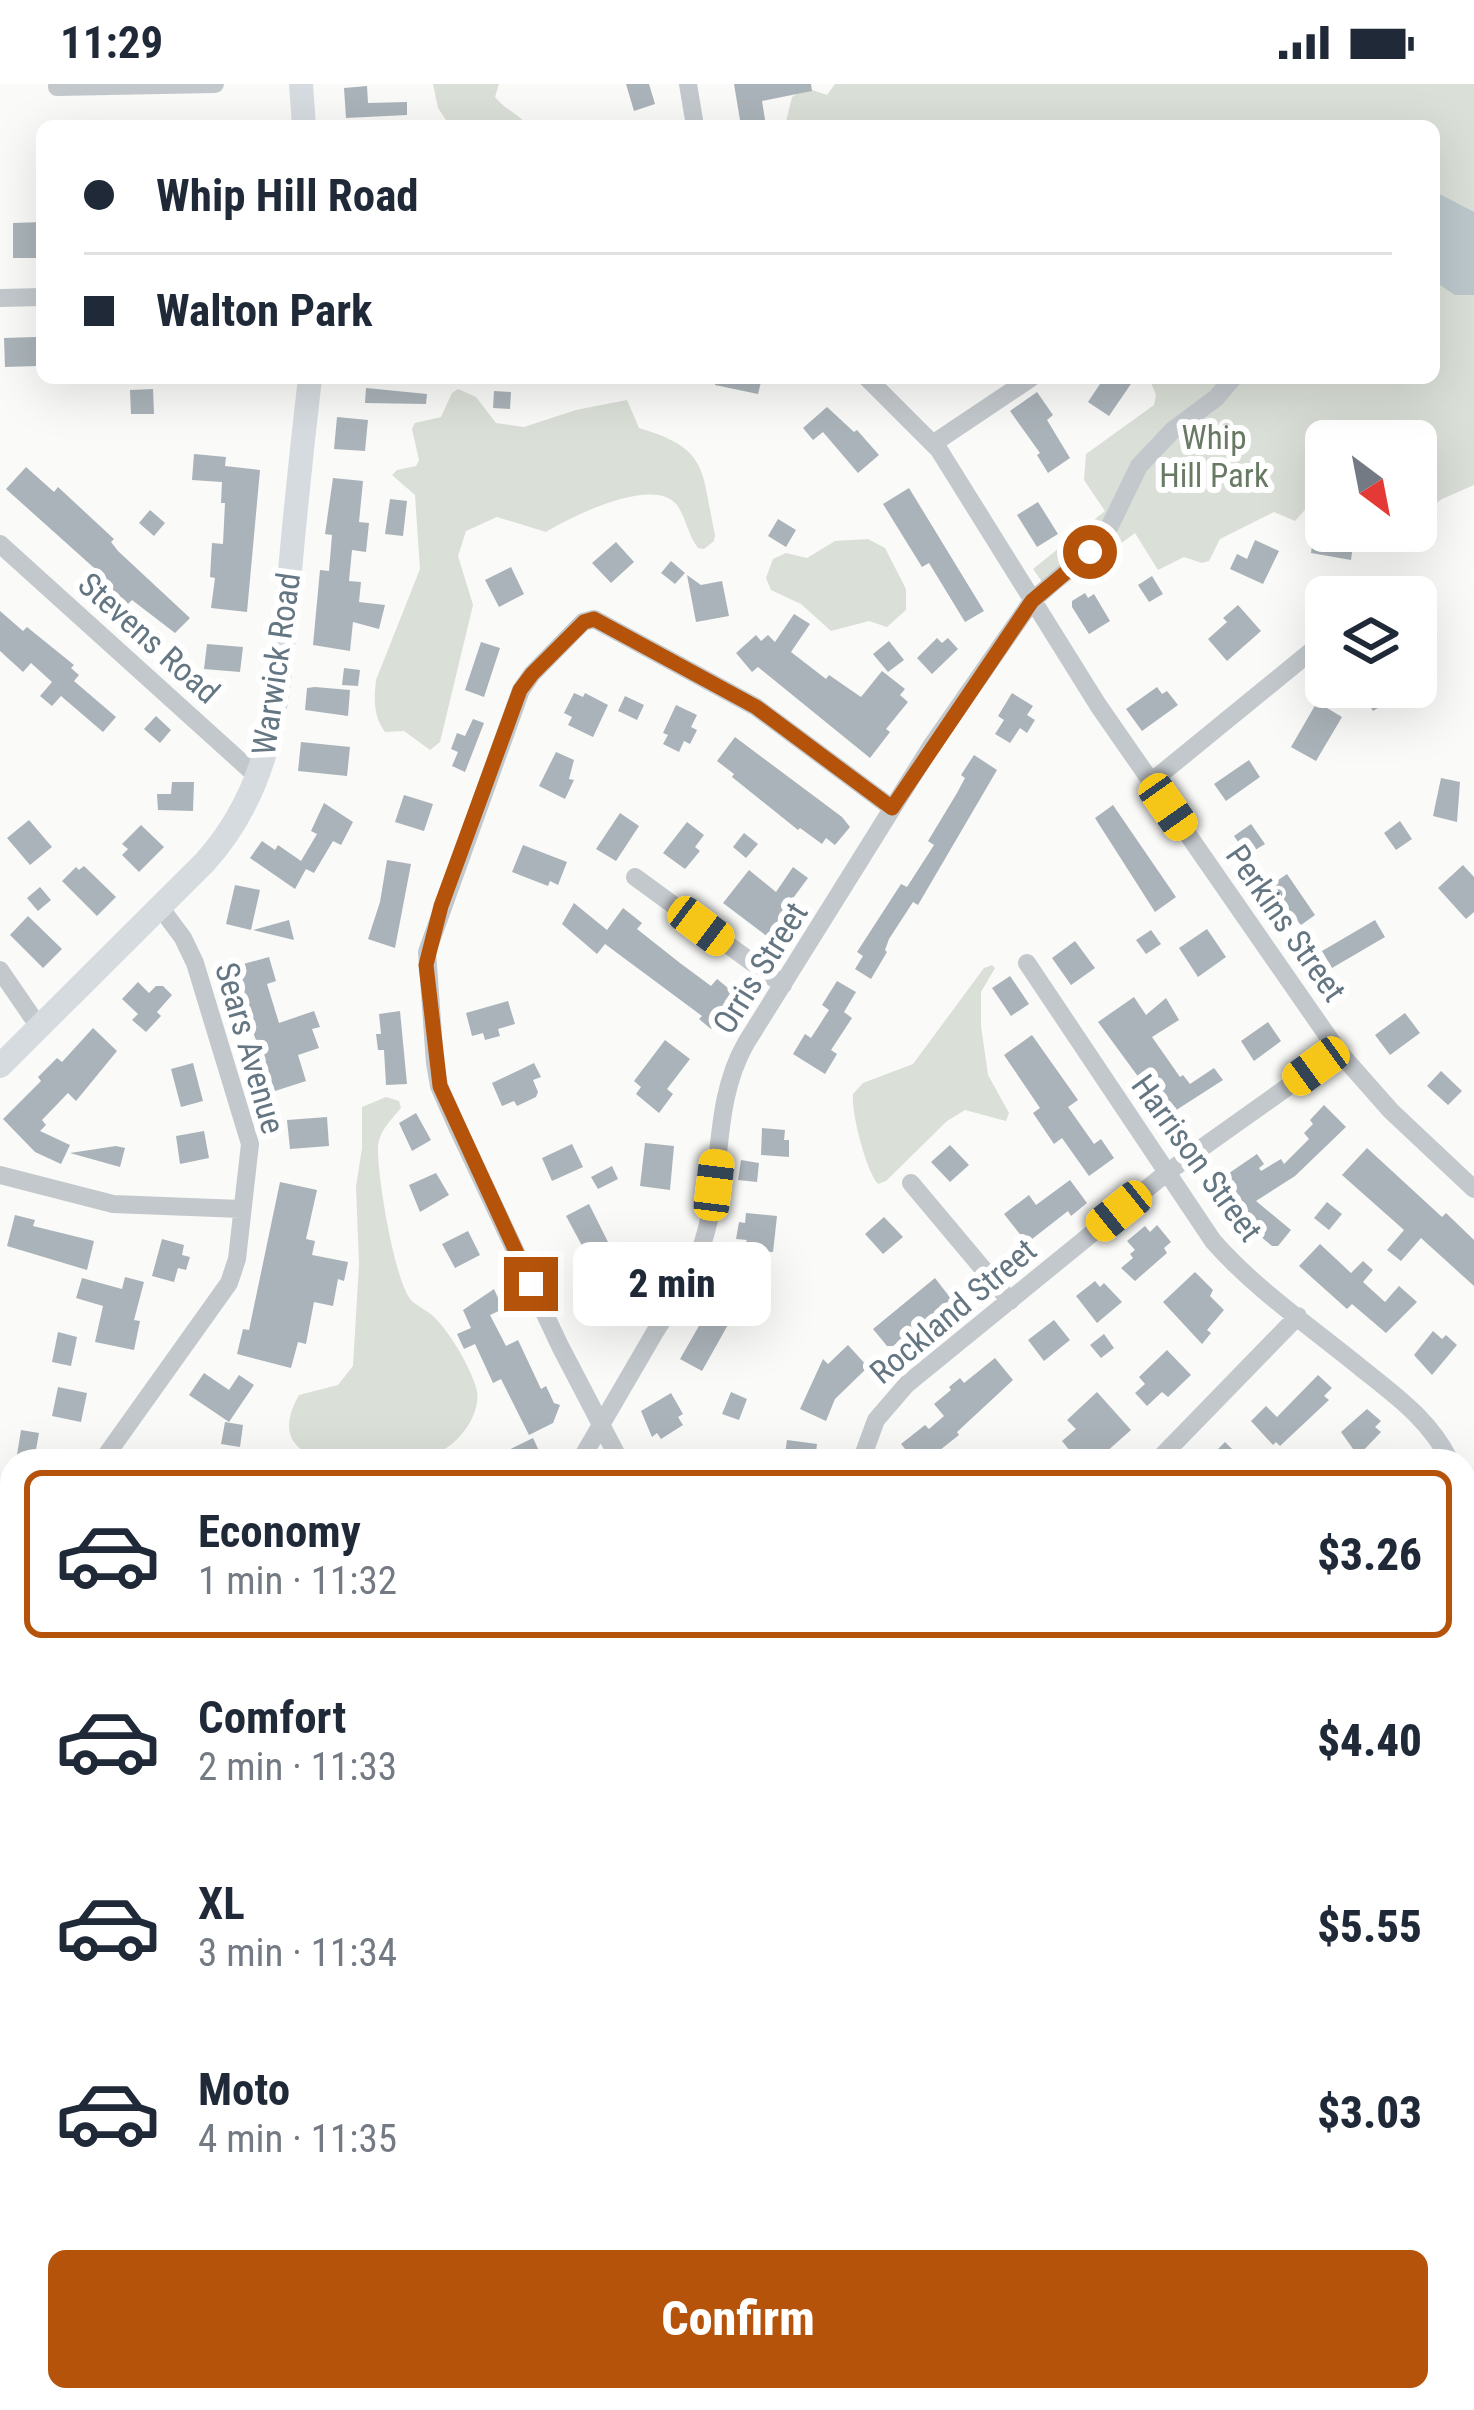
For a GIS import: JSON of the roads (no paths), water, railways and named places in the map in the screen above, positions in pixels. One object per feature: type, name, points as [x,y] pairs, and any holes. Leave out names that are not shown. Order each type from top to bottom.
[{"type":"main road","points":[[301,84],[304,120]]},
{"type":"main road","name":"Warwick Road","points":[[0,1066],[231,831],[259,778],[278,690],[309,384]]},
{"type":"street","points":[[57,87],[215,84]]},
{"type":"street","points":[[688,84],[694,120]]},
{"type":"street","points":[[0,298],[36,297]]},
{"type":"street","name":"Perkins Street","points":[[873,384],[934,443],[1151,782],[1338,1051],[1391,1111],[1474,1190]]},
{"type":"street","points":[[934,443],[1022,384]]},
{"type":"street","name":"Orris Street","points":[[587,1449],[696,1262],[711,1211],[731,1073],[783,985],[892,808],[1032,601],[1104,538],[1139,466],[1227,384]]},
{"type":"street","name":"Stevens Road","points":[[0,544],[259,778]]},
{"type":"street","points":[[613,1449],[440,1086],[426,965],[441,906],[520,690],[574,632],[594,619],[756,707],[892,808]]},
{"type":"street","points":[[1151,782],[1305,656]]},
{"type":"street","points":[[635,877],[783,985]]},
{"type":"street","name":"Sears Avenue","points":[[111,1449],[229,1283],[250,1156],[248,1135],[195,963],[160,907]]},
{"type":"street","name":"Harrison Street","points":[[1027,963],[1165,1174],[1221,1250],[1408,1405],[1443,1449]]},
{"type":"street","points":[[0,970],[39,1027]]},
{"type":"street","name":"Rockland Street","points":[[865,1449],[890,1400],[1165,1174],[1338,1051]]},
{"type":"street","points":[[0,1175],[113,1204],[241,1209]]},
{"type":"street","points":[[911,1183],[1010,1301]]},
{"type":"street","points":[[1169,1449],[1298,1316]]},
{"type":"park label","name":"Whip Hill Park","points":[[1214,456]]}]
